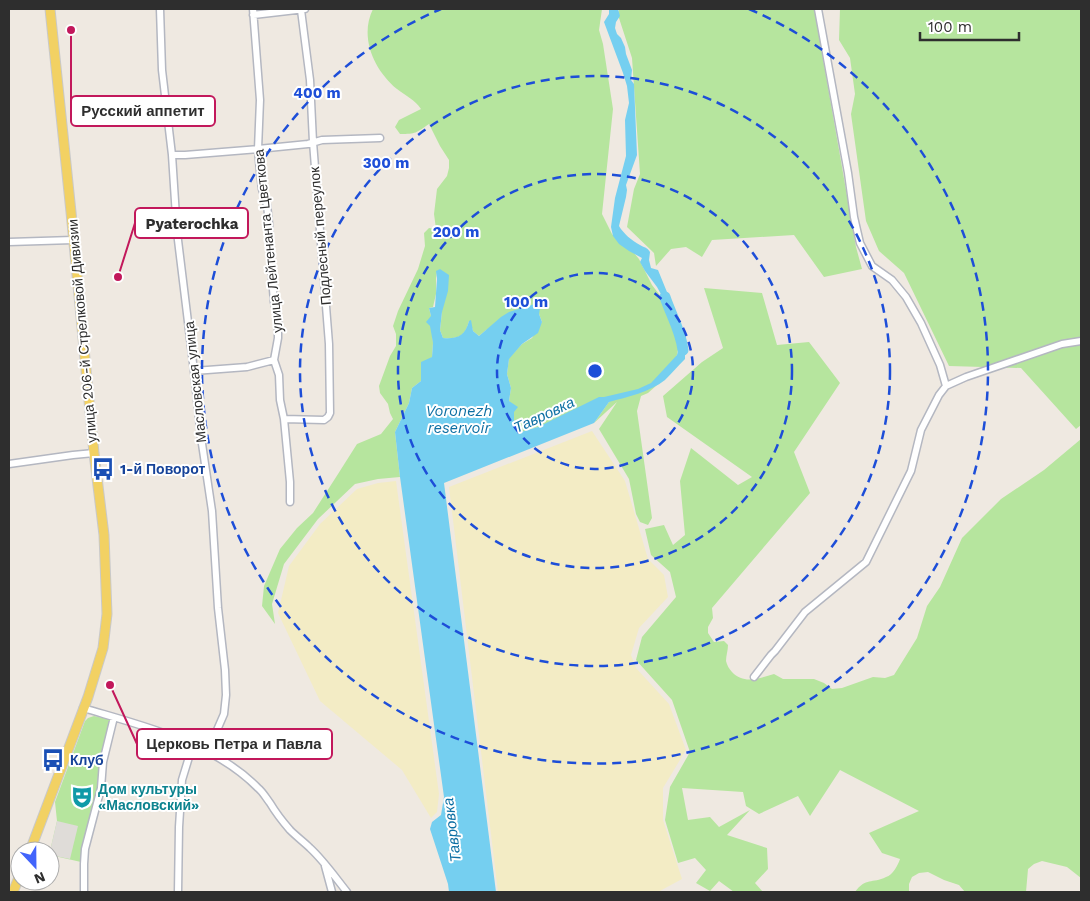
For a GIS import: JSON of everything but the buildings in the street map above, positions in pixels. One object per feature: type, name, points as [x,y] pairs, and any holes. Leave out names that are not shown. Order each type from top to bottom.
[{"type":"main road","name":"улица 206-й Стрелковой Дивизии","points":[[34,841],[84,708],[103,648],[107,614],[104,535],[94,453],[50,9]]},
{"type":"street","name":"Масловская улица","points":[[160,9],[162,70],[172,155],[177,232],[201,437],[212,511],[218,608],[225,670],[226,695],[224,714],[214,737],[203,749]]},
{"type":"street","points":[[253,12],[303,9]]},
{"type":"street","name":"Подлесный переулок","points":[[284,419],[324,420],[330,413],[329,344],[303,9]]},
{"type":"street","points":[[818,9],[860,243],[872,266],[892,280],[906,297],[921,323],[940,365],[946,386]]},
{"type":"street","name":"улица Лейтенанта Цветкова","points":[[253,12],[260,100],[258,149],[262,189],[267,205],[274,302],[278,319],[278,338],[274,360],[279,375],[280,400],[284,419],[290,502]]},
{"type":"street","points":[[172,155],[258,149],[308,144],[322,140],[380,138]]},
{"type":"street","points":[[9,242],[73,240]]},
{"type":"street","points":[[754,677],[805,612],[866,562],[911,471],[921,430],[939,394],[946,386],[966,377],[1062,344],[1081,341]]},
{"type":"street","points":[[194,371],[247,367],[274,360]]},
{"type":"street","points":[[9,464],[94,453]]},
{"type":"street","points":[[84,708],[192,744],[234,767],[259,788],[282,821],[324,862],[347,892]]},
{"type":"street","points":[[84,892],[85,849],[101,788],[103,762],[114,717]]},
{"type":"street","points":[[178,892],[182,780],[192,744]]},
{"type":"street","points":[[324,862],[332,892]]},
{"type":"green space","points":[[373,9],[602,9],[599,30],[613,109],[602,214],[612,234],[639,259],[652,285],[670,311],[680,339],[677,355],[666,377],[648,393],[641,396],[637,411],[652,518],[648,525],[640,522],[636,514],[629,479],[599,429],[617,402],[594,423],[611,399],[521,432],[514,420],[514,412],[509,401],[511,388],[507,374],[509,358],[522,344],[532,338],[542,322],[539,314],[486,330],[479,336],[473,331],[469,321],[465,331],[460,336],[443,338],[440,330],[442,312],[436,271],[436,294],[433,307],[429,308],[433,343],[432,357],[421,381],[412,388],[409,403],[395,432],[400,477],[355,484],[318,519],[284,564],[272,604],[275,624],[262,606],[264,586],[280,549],[297,528],[313,513],[357,444],[381,434],[393,419],[388,404],[380,393],[379,386],[390,356],[396,346],[396,334],[393,326],[418,269],[425,246],[424,233],[429,228],[436,229],[434,214],[437,189],[447,176],[449,168],[449,160],[429,124],[409,134],[400,134],[395,127],[399,120],[421,109],[389,81],[376,63],[368,42],[369,20]]},
{"type":"green space","points":[[619,9],[816,9],[856,247],[862,269],[824,277],[794,235],[712,240],[702,257],[686,247],[671,249],[656,266],[654,253],[627,227],[634,189],[640,174],[632,58],[618,15]]},
{"type":"green space","points":[[840,9],[1081,9],[1081,425],[1076,429],[1021,368],[949,366],[904,273],[879,251],[866,221],[851,114],[855,94],[850,58],[839,40]]},
{"type":"green space","points":[[704,288],[762,293],[777,345],[809,342],[840,383],[794,452],[810,493],[712,608],[713,618],[708,627],[708,633],[714,642],[724,641],[728,645],[726,661],[729,668],[737,676],[752,679],[774,674],[783,679],[814,679],[832,689],[842,688],[873,677],[885,678],[894,675],[917,638],[927,606],[940,587],[962,538],[1001,499],[1044,470],[1081,439],[1081,878],[1067,867],[1042,861],[1028,869],[1026,892],[965,892],[959,885],[928,872],[919,873],[912,877],[909,884],[909,892],[855,892],[863,884],[889,876],[895,870],[900,859],[882,853],[869,833],[919,811],[840,770],[810,816],[798,796],[759,814],[746,806],[743,792],[682,788],[688,820],[710,817],[719,827],[750,810],[727,835],[767,848],[768,869],[755,883],[763,892],[734,892],[719,881],[710,891],[696,883],[706,870],[695,858],[678,863],[665,820],[670,787],[690,752],[672,700],[636,660],[642,637],[676,597],[670,572],[651,555],[645,529],[664,525],[673,545],[685,535],[680,481],[691,448],[738,485],[752,477],[667,417],[663,396],[702,362],[723,348]]},
{"type":"green space","points":[[94,716],[112,720],[99,787],[81,862],[60,857],[60,841],[52,841],[57,821],[55,802],[85,721]]},
{"type":"sand","points":[[592,431],[625,481],[648,559],[664,575],[668,597],[639,628],[631,655],[636,668],[669,704],[686,750],[663,788],[663,820],[682,879],[658,892],[498,892],[449,487]]},
{"type":"sand","points":[[396,481],[439,794],[437,812],[431,818],[402,770],[320,701],[278,613],[289,566],[320,524],[357,489],[378,483]]},
{"type":"shaded area","points":[[57,821],[78,826],[70,859],[60,857],[60,841],[52,841]]},
{"type":"water","name":"Voronezh reservoir","points":[[609,9],[618,9],[620,16],[615,28],[625,47],[632,70],[631,80],[634,84],[637,155],[626,185],[626,197],[619,226],[631,239],[647,248],[650,252],[651,268],[658,270],[682,329],[685,341],[685,359],[665,380],[652,388],[609,402],[594,423],[444,483],[496,892],[449,892],[430,829],[432,822],[441,815],[444,797],[395,432],[409,403],[412,388],[421,381],[421,362],[432,357],[433,343],[430,326],[426,322],[431,316],[429,308],[435,307],[436,271],[440,269],[449,275],[448,291],[442,312],[440,330],[443,338],[460,336],[471,320],[473,331],[479,336],[509,312],[541,302],[539,314],[542,322],[538,333],[522,344],[509,359],[507,374],[511,388],[509,401],[518,407],[514,412],[514,420],[521,432],[538,427],[599,397],[638,389],[651,383],[677,355],[681,339],[676,321],[640,262],[642,258],[619,244],[613,236],[611,227],[615,198],[626,156],[625,120],[629,103],[623,73],[604,22],[609,14]]},
{"type":"waterway","name":"Тавровка","points":[[665,297],[678,330],[683,350]]},
{"type":"place","name":"Русский аппетит","points":[[71,30]]},
{"type":"place","name":"Pyaterochka","points":[[118,277]]},
{"type":"place","name":"1-й Поворот","points":[[103,469]]},
{"type":"place","name":"Церковь Петра и Павла","points":[[110,685]]},
{"type":"place","name":"Клуб","points":[[53,760]]},
{"type":"place","name":"Дом культуры «Масловский»","points":[[82,797]]}]
